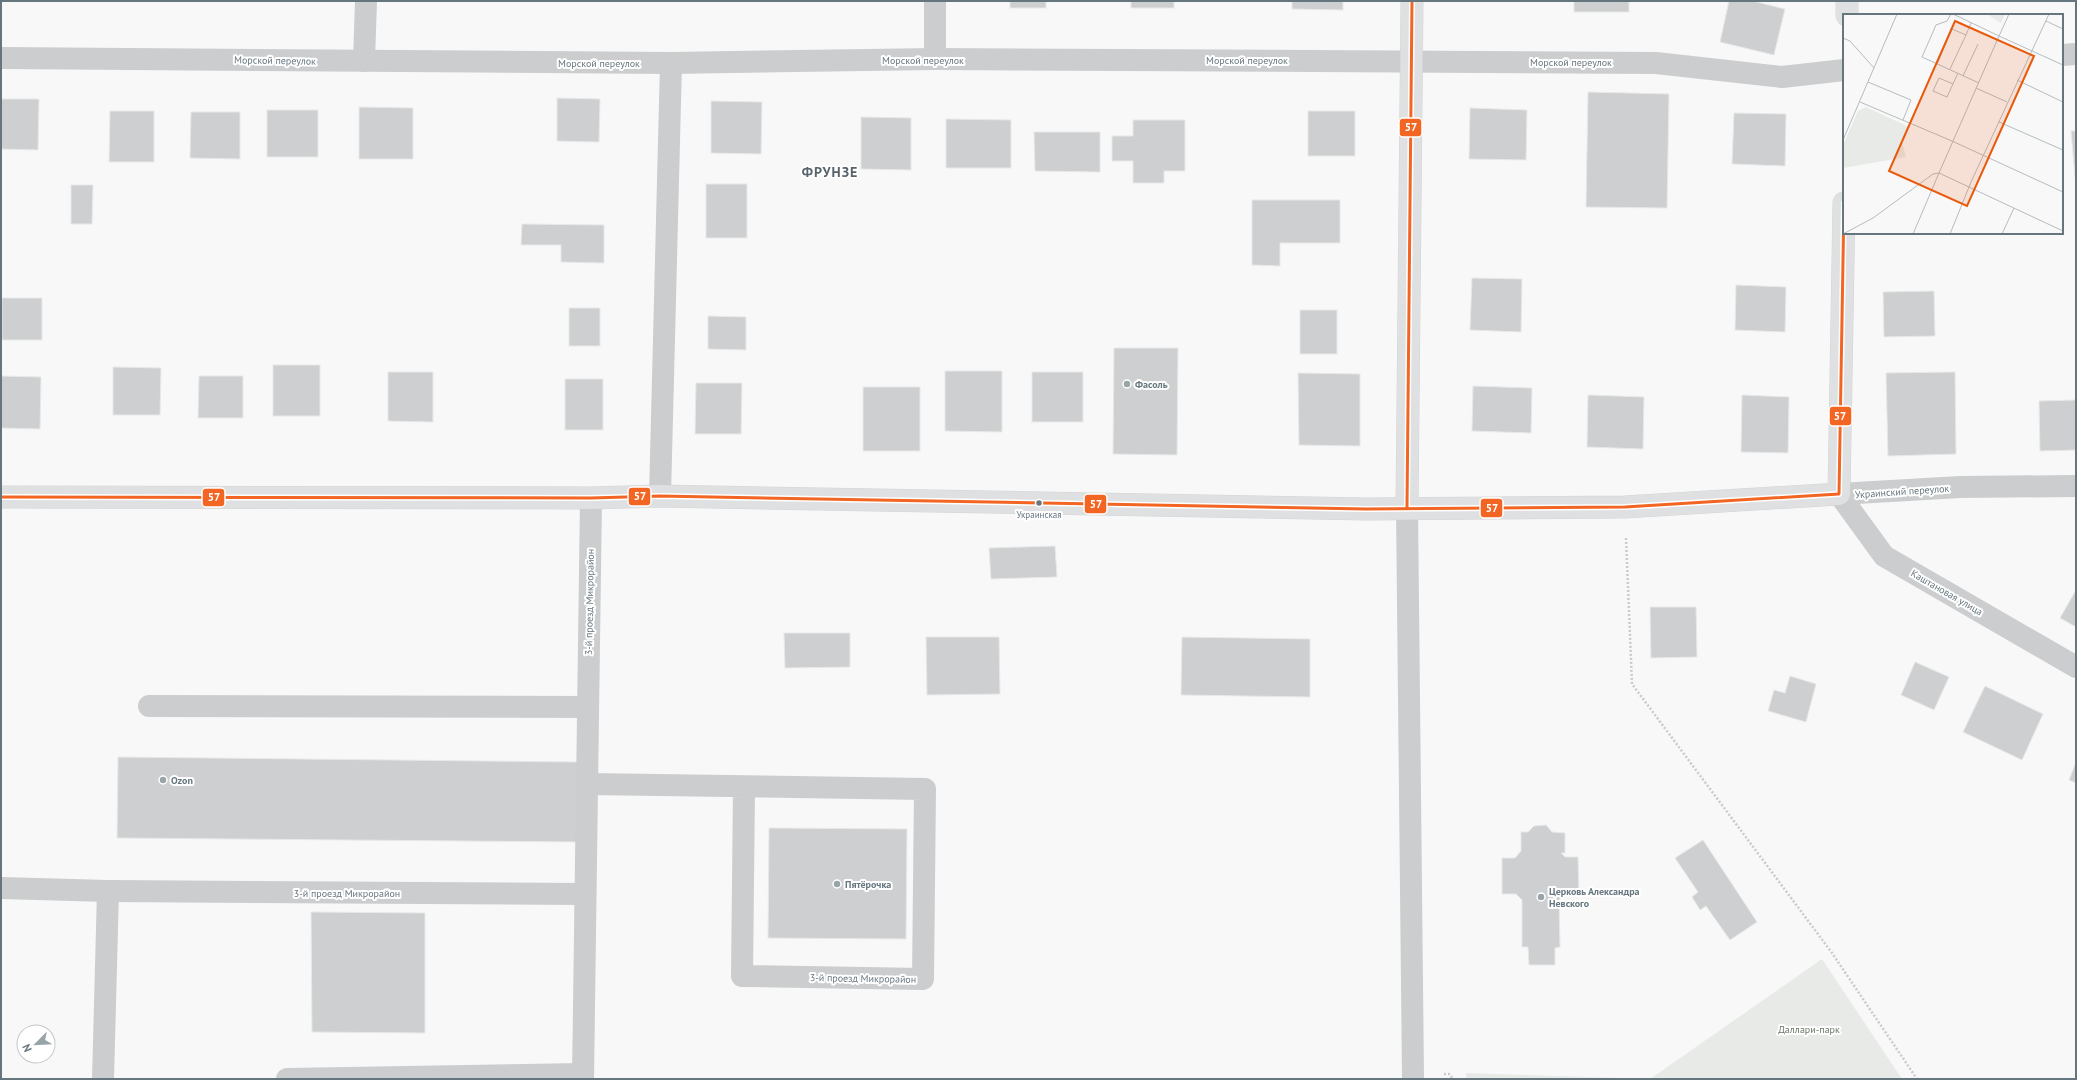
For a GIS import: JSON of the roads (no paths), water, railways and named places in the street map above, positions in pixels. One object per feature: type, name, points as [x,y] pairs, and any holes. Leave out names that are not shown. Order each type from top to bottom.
[{"type":"main road","points":[[1407,507],[1412,1]]},
{"type":"main road","points":[[1847,14],[1848,1]]},
{"type":"main road","points":[[1839,494],[1843,234]]},
{"type":"main road","name":"Украинский переулок","points":[[1,497],[591,498],[660,496],[1358,508],[1625,507],[1839,494]]},
{"type":"street","points":[[364,61],[366,1]]},
{"type":"street","points":[[935,1],[935,59]]},
{"type":"street","points":[[2063,55],[2076,54]]},
{"type":"street","name":"Морской переулок","points":[[1,58],[671,63],[935,59],[1656,63],[1782,77],[1843,70]]},
{"type":"street","points":[[660,496],[671,63]]},
{"type":"street","name":"Украинский переулок","points":[[1839,494],[1960,487],[2076,486]]},
{"type":"street","name":"Каштановая улица","points":[[1839,494],[1884,556],[2076,667]]},
{"type":"street","name":"3-й проезд Микрорайон","points":[[287,1079],[583,1077],[591,498]]},
{"type":"street","points":[[1407,507],[1413,1079]]},
{"type":"street","points":[[149,706],[588,707]]},
{"type":"street","name":"3-й проезд Микрорайон","points":[[587,784],[925,789],[923,979],[742,976],[744,787]]},
{"type":"street","name":"3-й проезд Микрорайон","points":[[1,888],[108,892],[585,894]]},
{"type":"street","points":[[103,1079],[108,892]]},
{"type":"place","name":"Фасоль","points":[[1127,384]]},
{"type":"place","name":"Украинская","points":[[1039,503]]},
{"type":"place","name":"Ozon","points":[[163,780]]},
{"type":"place","name":"Пятёрочка","points":[[837,884]]},
{"type":"place","name":"Церковь Александра Невского","points":[[1541,897]]},
{"type":"district","name":"ФРУНЗЕ","points":[[830,172]]},
{"type":"park label","name":"Даллари-парк","points":[[1809,1029]]}]
